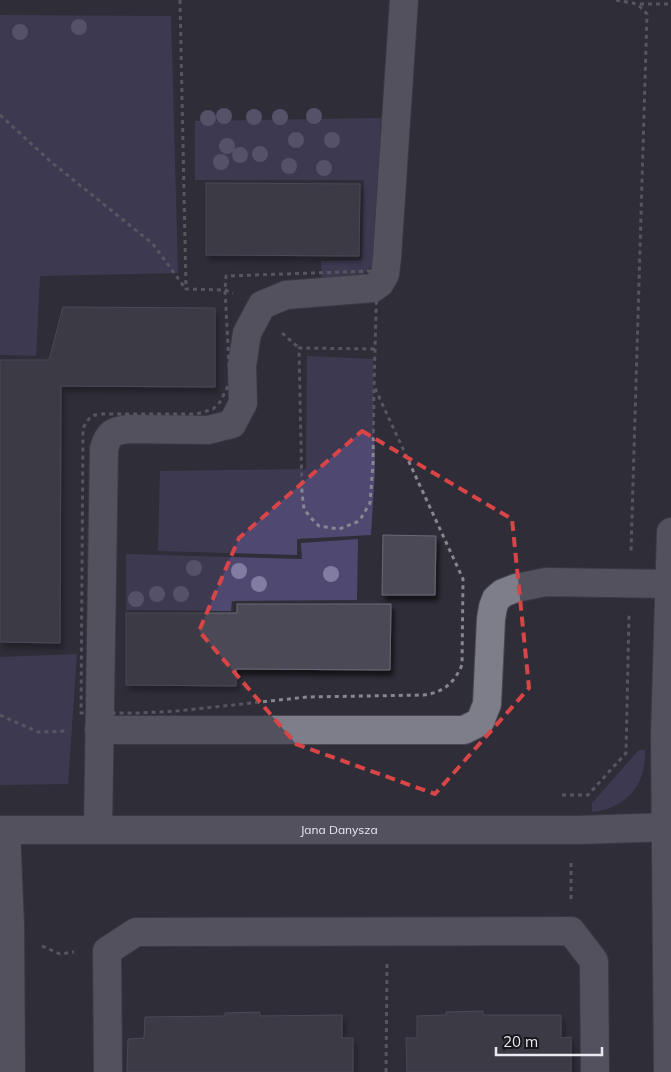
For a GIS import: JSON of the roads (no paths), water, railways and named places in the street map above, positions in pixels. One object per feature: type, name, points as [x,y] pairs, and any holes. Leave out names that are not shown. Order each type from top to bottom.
[{"type":"street","points":[[98,830],[104,449],[106,440],[111,434],[119,430],[208,430],[232,424],[243,403],[242,366],[247,332],[262,305],[286,295],[373,288],[380,283],[388,257],[404,0]]},
{"type":"street","points":[[668,1072],[668,827],[665,735],[671,532]]},
{"type":"street","points":[[99,730],[464,730],[480,722],[487,704],[491,619],[496,598],[503,593],[516,588],[546,582],[670,584]]},
{"type":"street","name":"Jana Danysza","points":[[3,830],[578,830],[668,827]]},
{"type":"street","points":[[3,830],[10,926],[11,1072]]},
{"type":"street","points":[[108,1072],[107,950],[136,932],[571,931],[594,961],[595,1072]]}]
